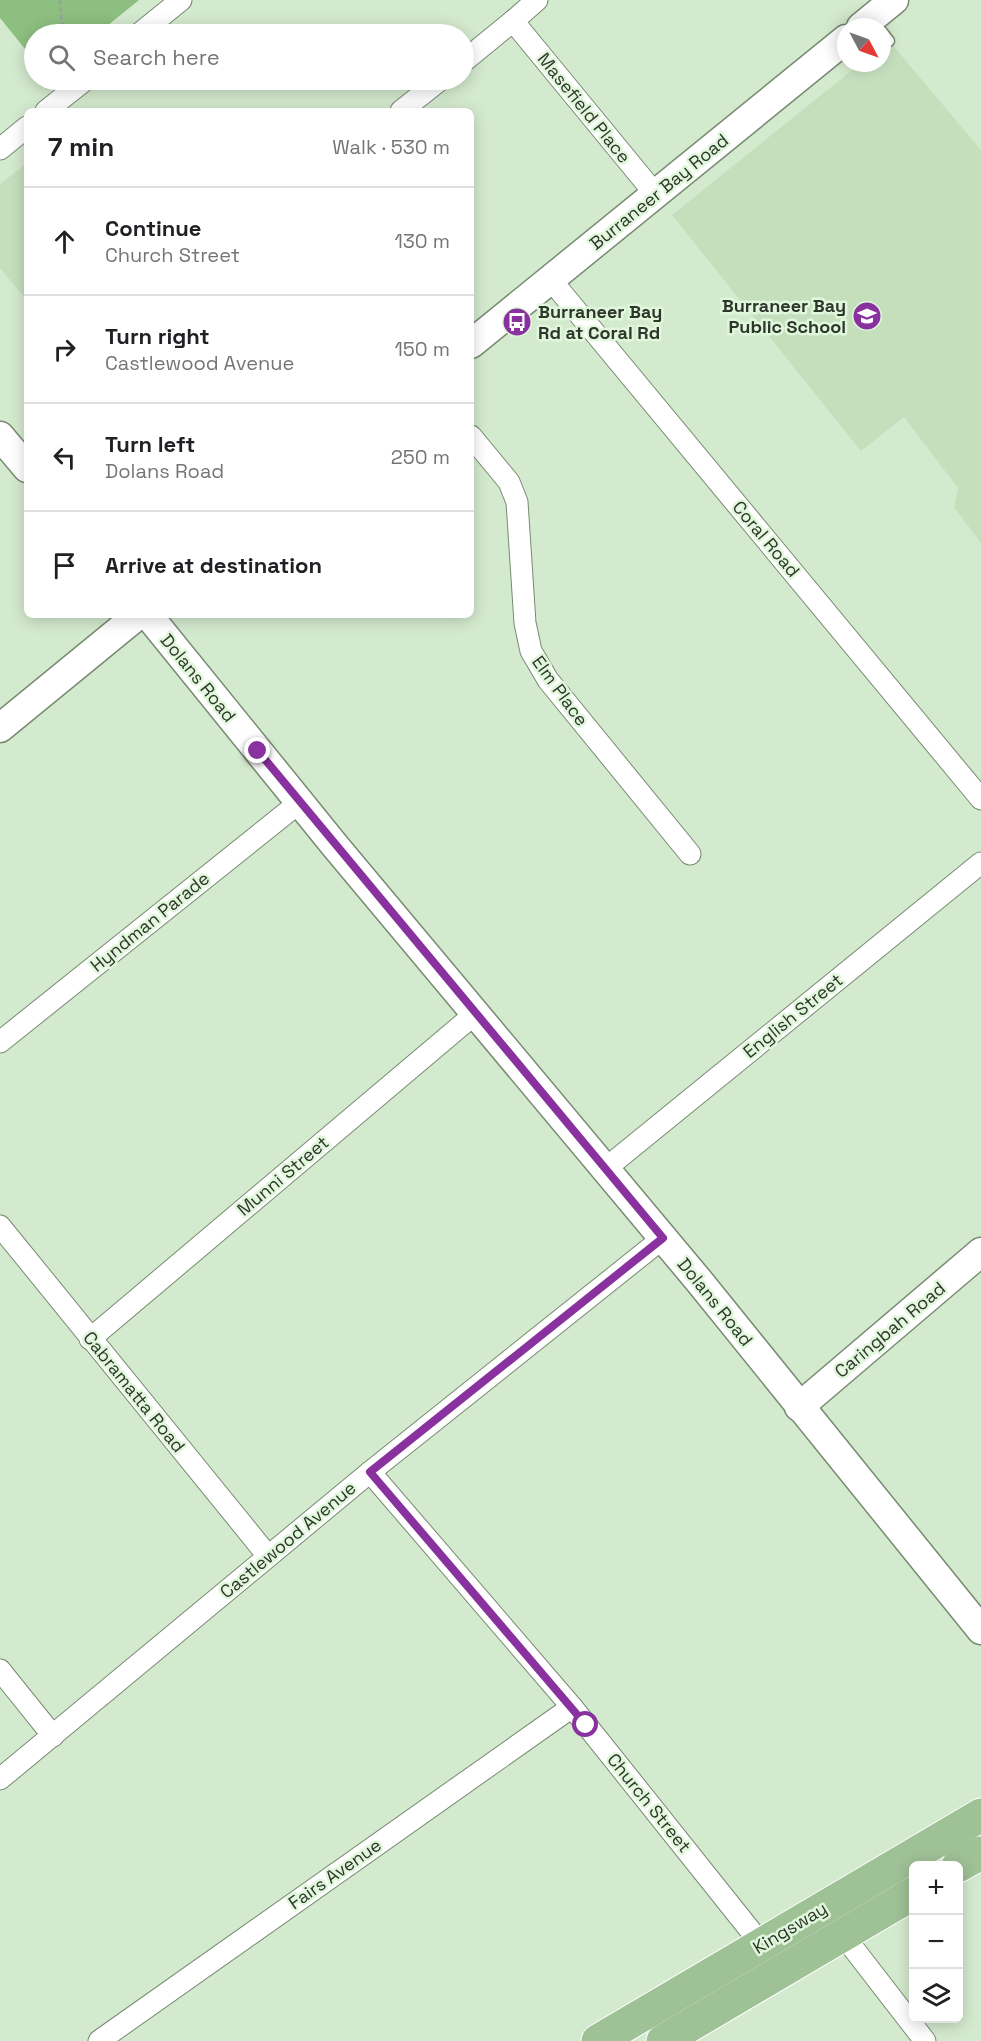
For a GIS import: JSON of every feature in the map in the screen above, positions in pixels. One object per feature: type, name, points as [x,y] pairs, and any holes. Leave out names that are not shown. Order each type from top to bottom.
[{"type":"main road","name":"Kingsway","points":[[598,2041],[981,1815]]},
{"type":"main road","points":[[963,1863],[981,1853]]},
{"type":"main road","name":"Kingsway","points":[[663,2041],[909,1896]]},
{"type":"street","points":[[151,24],[181,0]]},
{"type":"street","points":[[474,53],[537,0]]},
{"type":"street","points":[[883,18],[894,0]]},
{"type":"street","name":"Masefield Place","points":[[513,21],[656,195]]},
{"type":"street","name":"Burraneer Bay Road","points":[[474,342],[837,46]]},
{"type":"street","points":[[50,108],[72,90]]},
{"type":"street","points":[[405,108],[427,90]]},
{"type":"street","points":[[0,149],[24,129]]},
{"type":"street","name":"Coral Road","points":[[551,280],[981,799]]},
{"type":"street","points":[[0,436],[24,464]]},
{"type":"street","name":"Elm Place","points":[[474,440],[509,482],[517,502],[525,623],[531,651],[548,680],[690,854]]},
{"type":"street","points":[[0,728],[134,618]]},
{"type":"street","name":"Dolans Road","points":[[150,618],[300,802],[663,1238],[981,1630]]},
{"type":"street","name":"Hyndman Parade","points":[[0,1042],[300,802]]},
{"type":"street","name":"English Street","points":[[605,1169],[981,863]]},
{"type":"street","name":"Munni Street","points":[[90,1339],[476,1014]]},
{"type":"street","name":"Cabramatta Road","points":[[0,1226],[268,1557]]},
{"type":"street","name":"Castlewood Avenue","points":[[0,1779],[370,1472],[663,1238]]},
{"type":"street","name":"Caringbah Road","points":[[799,1407],[981,1252]]},
{"type":"street","name":"Church Street","points":[[370,1472],[572,1707],[762,1945]]},
{"type":"street","points":[[0,1670],[53,1736]]},
{"type":"street","name":"Fairs Avenue","points":[[99,2041],[572,1707]]},
{"type":"street","points":[[843,1935],[925,2041]]},
{"type":"path","points":[[60,0],[62,24]]},
{"type":"shaded area","name":"Burraneer Bay Public School","points":[[891,43],[981,150],[981,543],[954,507],[958,488],[904,417],[861,451],[672,215],[850,72],[891,72]]},
{"type":"shaded area","points":[[24,165],[24,297],[0,268],[0,184]]},
{"type":"green space","points":[[0,0],[139,0],[109,24],[24,24],[24,48],[0,18]]},
{"type":"place","name":"Burraneer Bay Public School","points":[[867,316]]},
{"type":"place","name":"Burraneer Bay Rd at Coral Rd","points":[[517,322]]},
{"type":"route","points":[[258,751],[663,1238],[370,1472],[586,1725]]}]
